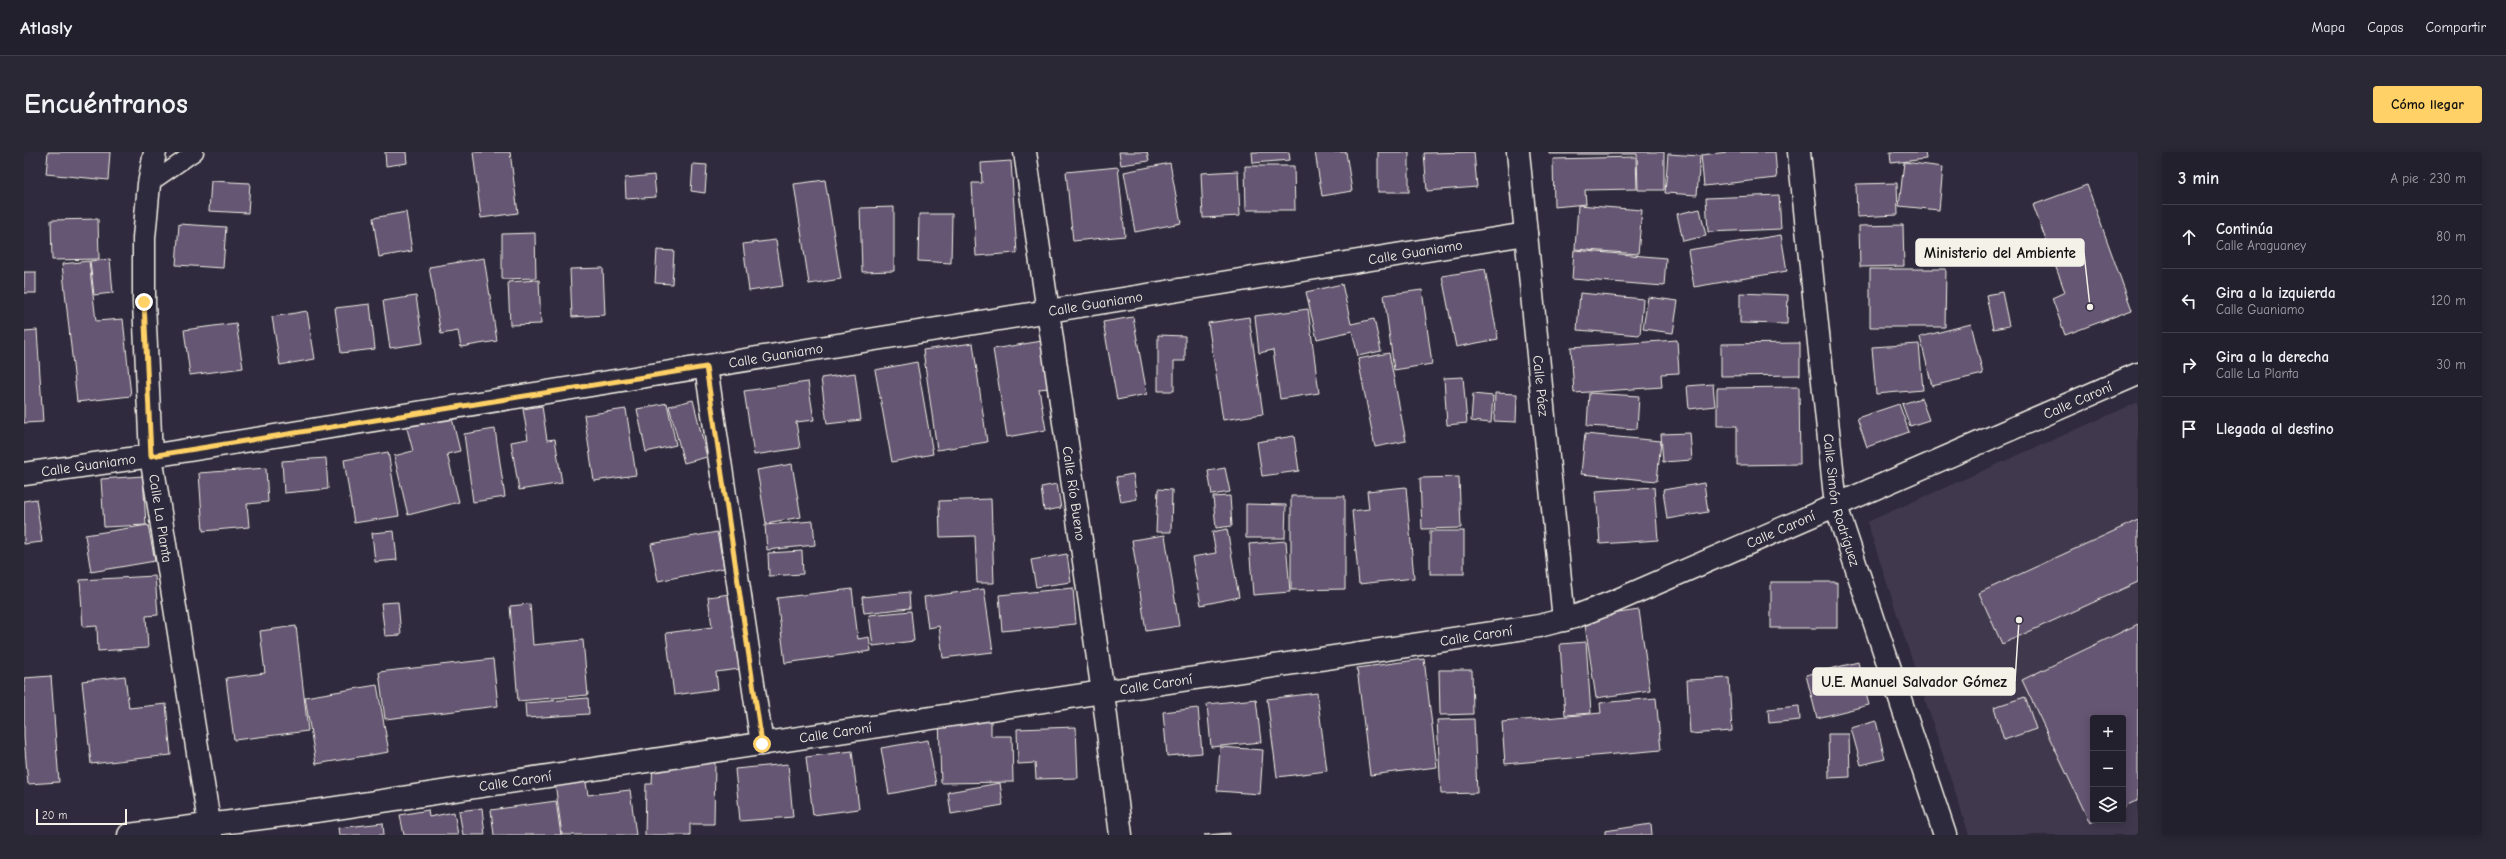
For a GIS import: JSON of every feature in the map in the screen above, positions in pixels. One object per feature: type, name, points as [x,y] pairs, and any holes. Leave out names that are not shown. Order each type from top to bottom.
[{"type":"street","name":"Calle La Planta","points":[[155,152],[149,184],[144,238],[144,302],[151,456],[210,830]]},
{"type":"street","name":"Calle Río Bueno","points":[[1025,152],[1103,693],[1121,835]]},
{"type":"street","name":"Calle Páez","points":[[1518,152],[1564,620]]},
{"type":"street","name":"Calle Simón Rodríguez","points":[[1799,152],[1836,506],[1945,835]]},
{"type":"street","name":"Calle Guaniamo","points":[[24,474],[151,456],[1526,234]]},
{"type":"street","points":[[706,367],[762,744]]},
{"type":"street","name":"Calle Caroní","points":[[129,835],[210,830],[330,809],[1496,634],[1564,620],[1613,602],[2138,374]]},
{"type":"lane","points":[[149,184],[195,152]]},
{"type":"shaded area","points":[[2138,402],[2138,835],[1969,835],[1867,522]]},
{"type":"building","points":[[48,152],[110,152],[108,180],[46,174]]},
{"type":"building","points":[[385,152],[406,152],[407,163],[386,166]]},
{"type":"building","points":[[473,152],[510,152],[518,213],[481,218]]},
{"type":"building","points":[[1119,152],[1147,152],[1149,161],[1121,165]]},
{"type":"building","points":[[1252,152],[1289,152],[1290,160],[1253,163]]},
{"type":"building","points":[[1315,152],[1346,152],[1352,191],[1322,196]]},
{"type":"building","points":[[1378,152],[1409,152],[1409,192],[1378,192]]},
{"type":"building","points":[[1474,152],[1477,187],[1427,191],[1424,153]]},
{"type":"building","points":[[1549,152],[1664,152],[1664,190],[1638,190],[1637,154],[1549,154]]},
{"type":"building","points":[[1728,152],[1775,152],[1777,178],[1704,186],[1701,155]]},
{"type":"building","points":[[1890,152],[1925,152],[1926,159],[1891,163]]},
{"type":"building","points":[[1668,154],[1700,156],[1697,195],[1665,193]]},
{"type":"building","points":[[1636,157],[1637,189],[1585,190],[1586,204],[1554,207],[1553,159]]},
{"type":"building","points":[[1011,161],[1017,253],[976,256],[972,183],[982,183],[981,163]]},
{"type":"building","points":[[1904,162],[1943,167],[1939,210],[1899,206]]},
{"type":"building","points":[[1170,163],[1181,223],[1135,232],[1124,172]]},
{"type":"building","points":[[693,164],[707,165],[705,193],[691,191]]},
{"type":"building","points":[[1245,166],[1294,166],[1295,210],[1246,210]]},
{"type":"building","points":[[1118,167],[1125,236],[1073,241],[1066,172]]},
{"type":"building","points":[[1238,171],[1240,216],[1203,218],[1201,173]]},
{"type":"building","points":[[654,175],[656,197],[626,199],[625,178]]},
{"type":"building","points":[[825,180],[841,279],[809,284],[794,184]]},
{"type":"building","points":[[211,181],[250,183],[248,213],[209,211]]},
{"type":"building","points":[[1897,183],[1898,215],[1857,217],[1856,184]]},
{"type":"building","points":[[2087,185],[2132,310],[2065,335],[2052,298],[2065,292],[2033,205]]},
{"type":"building","points":[[1779,195],[1781,229],[1708,232],[1706,198]]},
{"type":"building","points":[[1578,205],[1642,210],[1638,254],[1575,249]]},
{"type":"building","points":[[894,207],[894,271],[862,272],[860,208]]},
{"type":"building","points":[[1700,209],[1706,236],[1683,241],[1677,214]]},
{"type":"building","points":[[406,212],[412,251],[379,257],[373,218]]},
{"type":"building","points":[[919,214],[952,214],[951,263],[918,261]]},
{"type":"building","points":[[98,219],[99,259],[52,260],[51,220]]},
{"type":"building","points":[[179,224],[226,227],[223,268],[176,265]]},
{"type":"building","points":[[1903,225],[1904,266],[1860,267],[1859,226]]},
{"type":"building","points":[[535,233],[536,278],[502,279],[502,234]]},
{"type":"building","points":[[1781,235],[1787,271],[1694,287],[1688,250]]},
{"type":"building","points":[[776,240],[783,286],[749,291],[743,244]]},
{"type":"building","points":[[657,250],[674,251],[672,284],[655,283]]},
{"type":"building","points":[[1574,250],[1666,258],[1664,286],[1572,279]]},
{"type":"building","points":[[484,258],[497,341],[461,347],[458,331],[441,334],[429,267]]},
{"type":"building","points":[[110,259],[113,293],[94,295],[90,261]]},
{"type":"building","points":[[89,261],[96,321],[123,319],[131,396],[77,402],[62,264]]},
{"type":"building","points":[[603,268],[605,315],[572,317],[570,269]]},
{"type":"building","points":[[1485,269],[1498,339],[1456,347],[1442,276]]},
{"type":"building","points":[[1870,269],[1946,269],[1945,327],[1870,327]]},
{"type":"building","points":[[24,272],[36,272],[36,293],[24,293]]},
{"type":"building","points":[[539,280],[541,324],[510,325],[508,282]]},
{"type":"building","points":[[1342,284],[1351,324],[1374,319],[1381,351],[1358,356],[1352,331],[1317,339],[1306,292]]},
{"type":"building","points":[[1422,290],[1432,364],[1394,370],[1384,295]]},
{"type":"building","points":[[2002,292],[2009,326],[1993,329],[1986,295]]},
{"type":"building","points":[[1580,293],[1643,299],[1640,335],[1577,330]]},
{"type":"building","points":[[1740,293],[1788,295],[1787,324],[1740,323]]},
{"type":"building","points":[[416,296],[423,343],[390,348],[383,301]]},
{"type":"building","points":[[1648,297],[1678,301],[1673,333],[1643,329]]},
{"type":"building","points":[[370,304],[375,349],[341,353],[335,308]]},
{"type":"building","points":[[1308,309],[1319,393],[1280,399],[1273,350],[1259,353],[1255,316]]},
{"type":"building","points":[[307,311],[315,359],[280,365],[272,317]]},
{"type":"building","points":[[1133,317],[1147,394],[1117,400],[1103,322]]},
{"type":"building","points":[[1249,317],[1263,414],[1223,420],[1208,323]]},
{"type":"building","points":[[236,323],[243,368],[190,375],[184,330]]},
{"type":"building","points":[[1971,324],[1983,374],[1932,386],[1920,337]]},
{"type":"building","points":[[37,330],[43,422],[24,423],[24,331]]},
{"type":"building","points":[[1158,335],[1185,336],[1185,361],[1174,361],[1174,391],[1158,391]]},
{"type":"building","points":[[1677,340],[1679,373],[1661,374],[1662,387],[1574,393],[1571,347]]},
{"type":"building","points":[[1042,341],[1049,388],[1039,389],[1046,430],[1007,437],[993,349]]},
{"type":"building","points":[[973,343],[987,442],[937,450],[923,350]]},
{"type":"building","points":[[1800,343],[1800,375],[1721,376],[1721,344]]},
{"type":"building","points":[[1919,344],[1923,390],[1876,394],[1872,347]]},
{"type":"building","points":[[1389,353],[1406,441],[1375,447],[1358,359]]},
{"type":"building","points":[[917,362],[933,454],[892,462],[875,370]]},
{"type":"building","points":[[855,373],[861,420],[827,424],[821,378]]},
{"type":"building","points":[[1463,377],[1467,423],[1447,425],[1444,378]]},
{"type":"building","points":[[808,382],[814,420],[796,422],[800,448],[754,455],[744,391]]},
{"type":"building","points":[[1713,384],[1715,406],[1689,409],[1687,386]]},
{"type":"building","points":[[1799,387],[1800,464],[1737,465],[1737,426],[1717,426],[1717,388]]},
{"type":"building","points":[[1495,393],[1517,394],[1516,422],[1494,421]]},
{"type":"building","points":[[1589,393],[1639,396],[1637,429],[1587,426]]},
{"type":"building","points":[[1473,394],[1493,396],[1491,423],[1471,421]]},
{"type":"building","points":[[1921,398],[1929,420],[1910,426],[1902,404]]},
{"type":"building","points":[[693,400],[707,457],[684,463],[669,406]]},
{"type":"building","points":[[667,403],[676,445],[646,452],[637,409]]},
{"type":"building","points":[[1899,404],[1909,432],[1867,447],[1857,418]]},
{"type":"building","points":[[542,406],[547,440],[555,439],[562,483],[519,490],[511,442],[528,439],[523,409]]},
{"type":"building","points":[[626,409],[636,475],[594,481],[584,415]]},
{"type":"building","points":[[450,410],[460,451],[447,454],[459,502],[408,515],[394,456],[413,451],[405,421]]},
{"type":"building","points":[[495,429],[505,497],[473,502],[464,434]]},
{"type":"building","points":[[1690,433],[1692,460],[1663,462],[1661,434]]},
{"type":"building","points":[[1585,434],[1661,441],[1657,481],[1581,474]]},
{"type":"building","points":[[1294,436],[1299,471],[1262,476],[1257,442]]},
{"type":"building","points":[[388,452],[399,516],[354,523],[344,460]]},
{"type":"building","points":[[326,458],[328,489],[284,493],[282,461]]},
{"type":"building","points":[[792,464],[801,517],[766,523],[757,470]]},
{"type":"building","points":[[266,468],[268,502],[247,504],[249,527],[203,531],[199,473]]},
{"type":"building","points":[[1225,468],[1230,492],[1212,495],[1208,471]]},
{"type":"building","points":[[1133,474],[1137,499],[1121,502],[1116,477]]},
{"type":"building","points":[[143,476],[146,525],[104,527],[101,479]]},
{"type":"building","points":[[1459,477],[1461,528],[1422,529],[1420,478]]},
{"type":"building","points":[[1704,483],[1708,512],[1667,519],[1663,490]]},
{"type":"building","points":[[1057,484],[1061,508],[1044,511],[1041,487]]},
{"type":"building","points":[[1406,487],[1414,578],[1359,584],[1352,511],[1369,509],[1367,491]]},
{"type":"building","points":[[1654,487],[1658,540],[1600,544],[1596,491]]},
{"type":"building","points":[[1158,489],[1172,490],[1171,532],[1156,532]]},
{"type":"building","points":[[1230,496],[1232,526],[1216,528],[1213,497]]},
{"type":"building","points":[[1291,496],[1345,496],[1345,589],[1291,590]]},
{"type":"building","points":[[36,499],[42,542],[24,544],[24,501]]},
{"type":"building","points":[[991,499],[994,583],[977,583],[975,536],[940,537],[939,501]]},
{"type":"building","points":[[1246,504],[1286,505],[1285,538],[1246,538]]},
{"type":"building","points":[[2138,520],[2138,582],[2002,644],[1979,593]]},
{"type":"building","points":[[813,521],[815,545],[767,550],[765,525]]},
{"type":"building","points":[[148,525],[155,561],[91,572],[85,535]]},
{"type":"building","points":[[1227,529],[1239,597],[1201,605],[1192,557],[1216,553],[1212,532]]},
{"type":"building","points":[[394,531],[397,560],[375,562],[372,533]]},
{"type":"building","points":[[1430,531],[1464,531],[1464,574],[1430,574]]},
{"type":"building","points":[[717,532],[724,568],[658,581],[651,544]]},
{"type":"building","points":[[1165,535],[1179,626],[1146,631],[1132,540]]},
{"type":"building","points":[[1286,541],[1290,592],[1253,595],[1249,544]]},
{"type":"building","points":[[802,551],[803,574],[769,576],[768,553]]},
{"type":"building","points":[[1067,554],[1071,582],[1036,587],[1031,560]]},
{"type":"building","points":[[155,576],[158,615],[146,616],[148,648],[98,651],[97,626],[83,627],[80,580]]},
{"type":"building","points":[[1771,582],[1837,582],[1837,628],[1771,628]]},
{"type":"building","points":[[1073,588],[1076,624],[1002,631],[999,595]]},
{"type":"building","points":[[852,589],[858,639],[869,637],[871,651],[785,663],[777,598]]},
{"type":"building","points":[[984,589],[993,652],[943,658],[939,626],[928,628],[924,597]]},
{"type":"building","points":[[909,592],[910,608],[864,613],[862,597]]},
{"type":"building","points":[[730,594],[740,669],[716,672],[718,689],[674,695],[666,633],[712,627],[708,597]]},
{"type":"building","points":[[398,602],[401,635],[385,636],[381,603]]},
{"type":"building","points":[[530,604],[533,645],[583,640],[588,695],[518,701],[510,606]]},
{"type":"building","points":[[1639,610],[1650,690],[1596,698],[1584,618]]},
{"type":"building","points":[[911,611],[914,641],[873,646],[869,615]]},
{"type":"building","points":[[2138,624],[2138,800],[2126,806],[2126,715],[2090,715],[2090,823],[2022,680]]},
{"type":"building","points":[[296,626],[308,731],[234,740],[226,678],[265,673],[260,631]]},
{"type":"building","points":[[1586,642],[1591,713],[1565,715],[1560,644]]},
{"type":"building","points":[[493,659],[498,706],[385,719],[379,672]]},
{"type":"building","points":[[1424,659],[1437,767],[1370,775],[1357,668]]},
{"type":"building","points":[[1858,662],[1869,705],[1817,718],[1806,675]]},
{"type":"building","points":[[1439,670],[1472,670],[1473,714],[1440,715]]},
{"type":"building","points":[[51,676],[59,782],[28,784],[24,737],[24,678]]},
{"type":"building","points":[[125,676],[129,708],[166,704],[171,755],[91,764],[82,681]]},
{"type":"building","points":[[1729,678],[1732,731],[1690,734],[1687,680]]},
{"type":"building","points":[[377,685],[389,752],[316,764],[305,697]]},
{"type":"building","points":[[1317,693],[1327,771],[1277,777],[1267,699]]},
{"type":"building","points":[[2025,697],[2036,729],[2004,740],[1994,707]]},
{"type":"building","points":[[588,698],[589,714],[526,718],[525,703]]},
{"type":"building","points":[[1656,698],[1661,750],[1505,764],[1502,722],[1601,713],[1600,703]]},
{"type":"building","points":[[1256,699],[1261,742],[1211,747],[1207,704]]},
{"type":"building","points":[[1799,706],[1800,720],[1769,723],[1768,709]]},
{"type":"building","points":[[1198,708],[1202,753],[1167,756],[1163,712]]},
{"type":"building","points":[[991,717],[991,736],[1012,736],[1013,782],[941,783],[939,718]]},
{"type":"building","points":[[1474,719],[1477,793],[1441,794],[1437,720]]},
{"type":"building","points":[[1876,721],[1885,759],[1861,765],[1851,728]]},
{"type":"building","points":[[1076,727],[1078,778],[1036,779],[1035,763],[1018,764],[1017,729]]},
{"type":"building","points":[[1828,734],[1849,734],[1850,777],[1829,778]]},
{"type":"building","points":[[928,740],[936,785],[889,794],[881,748]]},
{"type":"building","points":[[1220,747],[1263,750],[1260,794],[1217,791]]},
{"type":"building","points":[[852,751],[859,809],[813,815],[806,757]]},
{"type":"building","points":[[653,759],[715,760],[714,824],[690,824],[690,835],[645,835],[646,784],[652,784]]},
{"type":"building","points":[[788,764],[793,817],[740,821],[735,769]]},
{"type":"building","points":[[584,770],[588,795],[630,790],[636,835],[562,835],[554,775]]},
{"type":"building","points":[[1000,783],[1003,805],[951,814],[948,792]]},
{"type":"building","points":[[556,801],[561,835],[494,835],[491,810]]},
{"type":"building","points":[[482,808],[485,835],[463,835],[459,811]]},
{"type":"building","points":[[428,810],[429,817],[454,812],[458,835],[404,835],[400,815]]},
{"type":"building","points":[[383,823],[384,835],[339,835],[338,828]]},
{"type":"building","points":[[1651,824],[1652,835],[1605,835],[1605,831]]},
{"type":"building","points":[[1230,833],[1230,835],[1204,835]]},
{"type":"place","name":"Ministerio del Ambiente","points":[[2090,307]]},
{"type":"place","name":"U.E. Manuel Salvador Gómez","points":[[2019,620]]},
{"type":"route","points":[[144,302],[151,456],[706,367],[762,744]]}]
